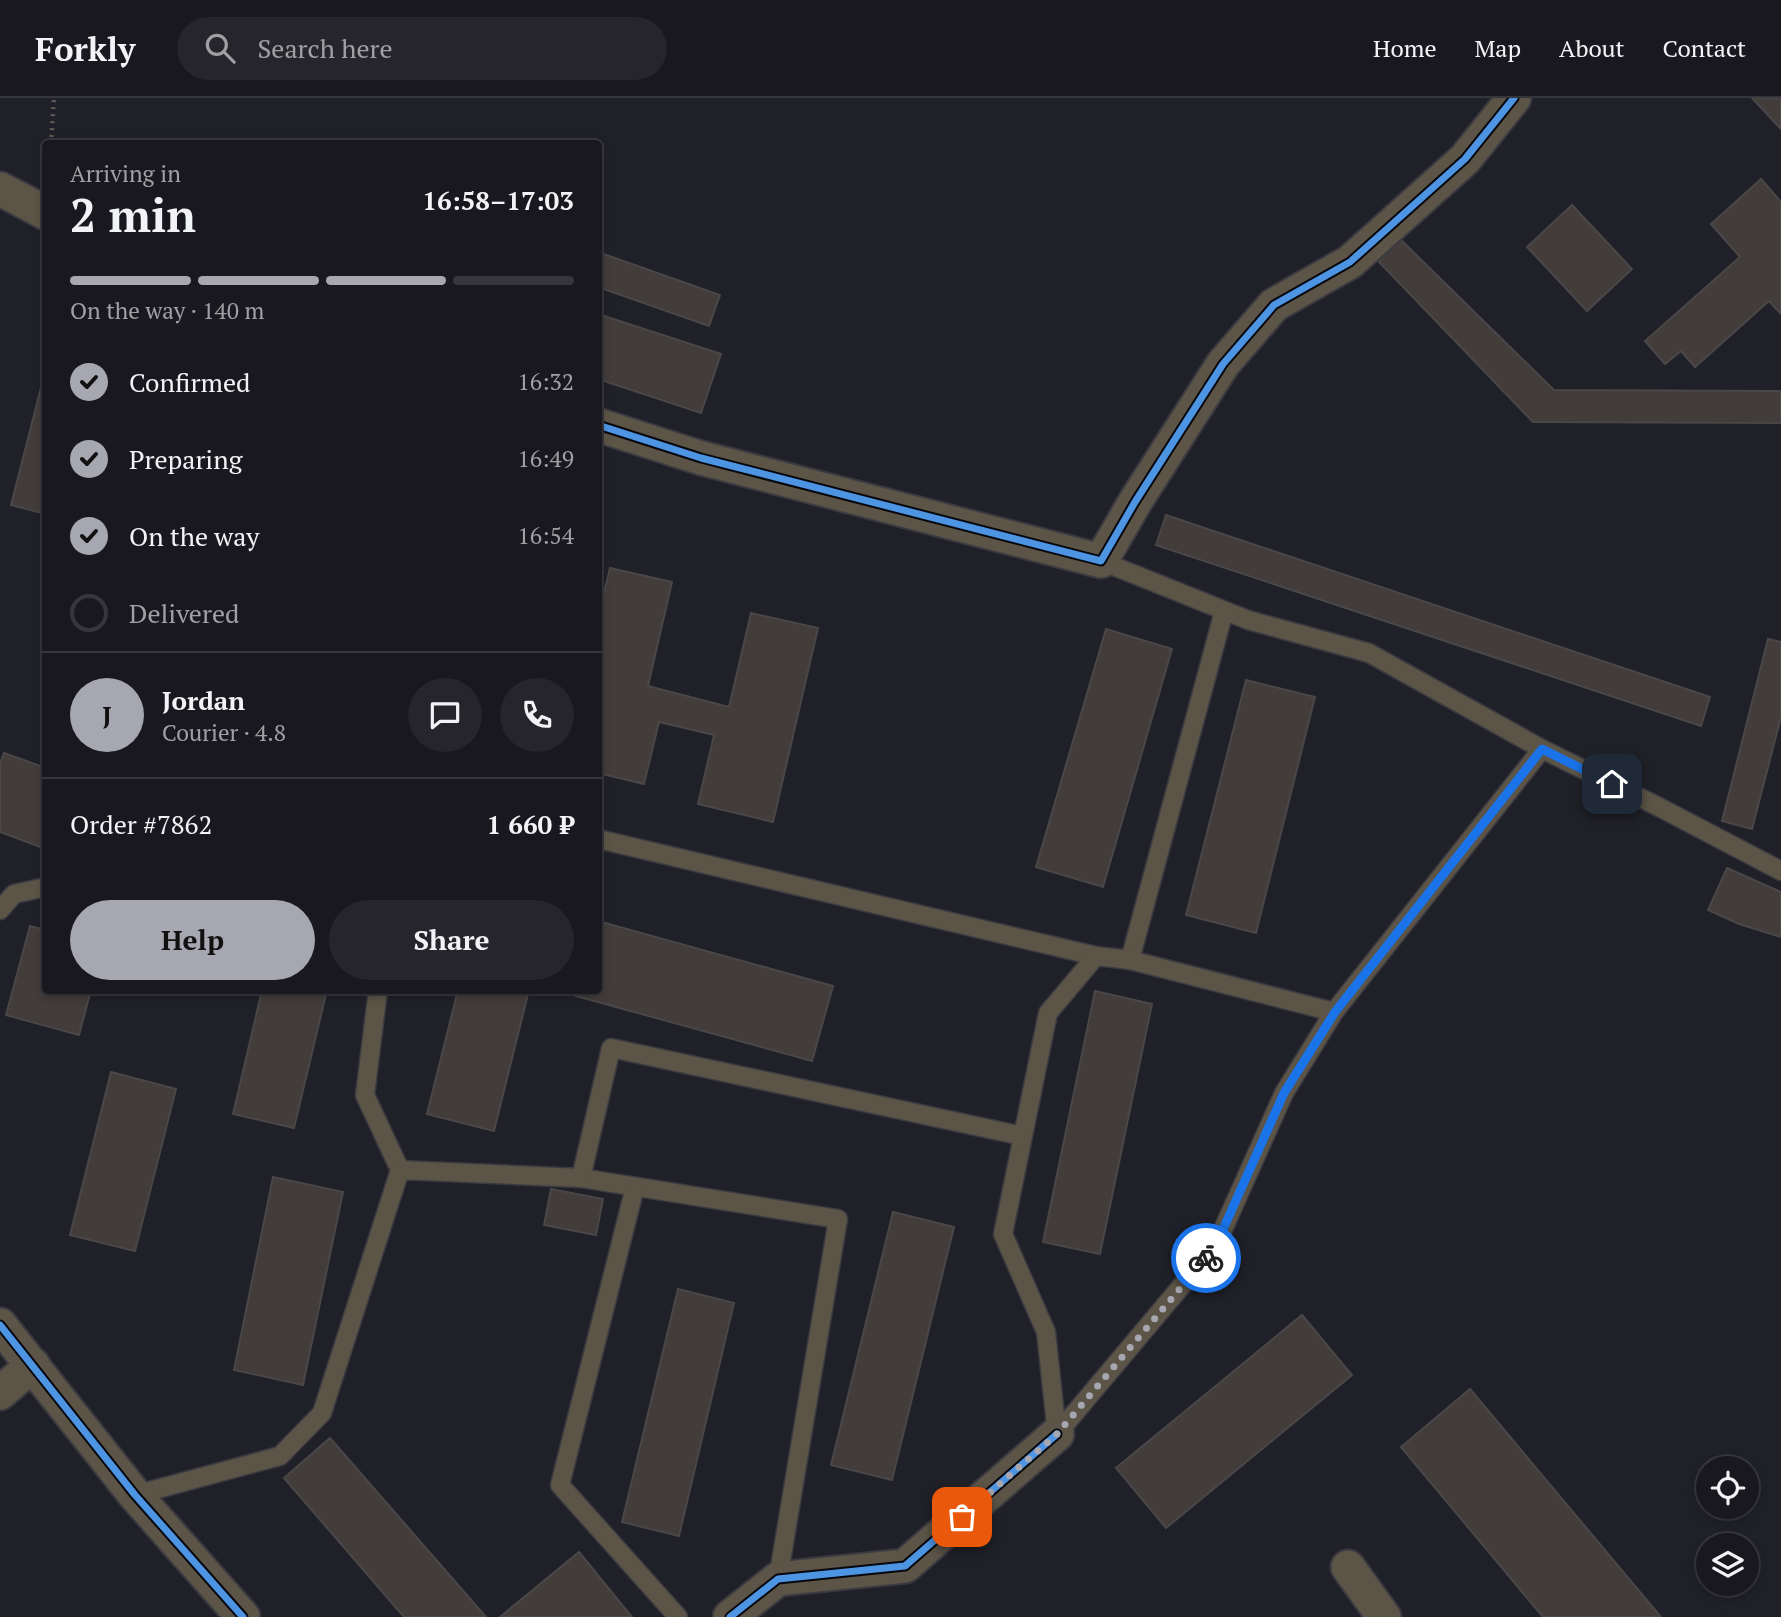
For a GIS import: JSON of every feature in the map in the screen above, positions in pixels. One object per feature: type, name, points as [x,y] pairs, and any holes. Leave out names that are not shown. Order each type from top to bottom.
[{"type":"street","points":[[602,426],[701,458],[1101,561],[1223,363],[1274,305],[1350,262],[1465,159],[1514,98]]},
{"type":"street","points":[[0,189],[42,211]]},
{"type":"street","points":[[0,1325],[135,1495],[243,1617]]},
{"type":"street","points":[[0,1394],[33,1365]]},
{"type":"street","points":[[730,1617],[778,1578],[905,1566],[1057,1434]]},
{"type":"street","points":[[1349,1567],[1384,1617]]},
{"type":"lane","points":[[1101,561],[1248,620],[1369,653],[1542,749],[1781,871]]},
{"type":"lane","points":[[1130,960],[1224,611]]},
{"type":"lane","points":[[1057,1434],[1216,1245],[1284,1093],[1335,1012],[1542,749]]},
{"type":"lane","points":[[602,840],[1096,956],[1130,960],[1335,1012]]},
{"type":"lane","points":[[0,910],[14,894],[42,888]]},
{"type":"lane","points":[[1057,1434],[1046,1332],[1003,1234],[1048,1013],[1096,956]]},
{"type":"lane","points":[[135,1495],[280,1456],[322,1413],[400,1170],[365,1096],[378,994]]},
{"type":"lane","points":[[581,1178],[611,1048],[1023,1136]]},
{"type":"lane","points":[[400,1170],[581,1178],[838,1219],[778,1578]]},
{"type":"lane","points":[[635,1186],[560,1485],[678,1617]]},
{"type":"path","points":[[51,140],[54,98]]},
{"type":"building","points":[[1752,98],[1781,98],[1781,129]]},
{"type":"building","points":[[1761,179],[1781,202],[1781,314],[1769,301],[1695,367],[1681,351],[1665,364],[1645,341],[1740,257],[1711,224]]},
{"type":"building","points":[[1572,205],[1632,269],[1587,311],[1527,247]]},
{"type":"building","points":[[1398,237],[1554,390],[1781,391],[1781,423],[1533,422],[1379,262]]},
{"type":"building","points":[[602,253],[720,295],[709,326],[602,288]]},
{"type":"building","points":[[602,315],[721,354],[701,413],[602,380]]},
{"type":"building","points":[[42,384],[42,513],[11,505]]},
{"type":"building","points":[[1166,515],[1710,697],[1701,726],[1156,545]]},
{"type":"building","points":[[610,568],[672,582],[648,686],[729,707],[751,613],[818,628],[773,822],[698,804],[714,735],[659,722],[644,784],[602,774],[602,601]]},
{"type":"building","points":[[1106,629],[1172,649],[1103,887],[1036,867]]},
{"type":"building","points":[[1768,639],[1781,642],[1781,717],[1752,829],[1722,821]]},
{"type":"building","points":[[1246,680],[1315,697],[1256,933],[1186,915]]},
{"type":"building","points":[[4,753],[42,767],[40,847],[0,832],[0,764]]},
{"type":"building","points":[[1727,868],[1781,892],[1781,937],[1739,924],[1708,910]]},
{"type":"building","points":[[602,922],[833,986],[812,1061],[576,996],[602,994]]},
{"type":"building","points":[[30,926],[42,929],[42,994],[90,994],[79,1035],[6,1015]]},
{"type":"building","points":[[1095,991],[1152,1004],[1100,1254],[1043,1242]]},
{"type":"building","points":[[261,994],[326,994],[294,1128],[233,1114]]},
{"type":"building","points":[[457,994],[528,994],[494,1131],[427,1114]]},
{"type":"building","points":[[111,1072],[176,1089],[135,1251],[70,1235]]},
{"type":"building","points":[[273,1177],[343,1192],[303,1385],[234,1370]]},
{"type":"building","points":[[551,1189],[603,1199],[596,1235],[544,1225]]},
{"type":"building","points":[[893,1212],[954,1227],[892,1480],[831,1465]]},
{"type":"building","points":[[678,1289],[734,1303],[679,1536],[622,1522]]},
{"type":"building","points":[[1302,1315],[1352,1375],[1166,1528],[1116,1468]]},
{"type":"building","points":[[1470,1389],[1661,1617],[1543,1617],[1401,1447]]},
{"type":"building","points":[[330,1438],[486,1617],[404,1617],[284,1478]]},
{"type":"building","points":[[579,1552],[632,1617],[500,1617]]},
{"type":"cycle path","points":[[602,426],[701,458],[1101,561],[1135,502],[1223,364],[1274,305],[1350,262],[1465,159],[1514,98]]},
{"type":"cycle path","points":[[0,1325],[135,1495],[243,1617]]},
{"type":"cycle path","points":[[730,1617],[778,1579],[905,1566],[1057,1434]]},
{"type":"way so far","points":[[962,1517],[1057,1434],[1206,1258]]},
{"type":"route","points":[[1206,1258],[1216,1245],[1284,1093],[1335,1012],[1542,749],[1612,784]]}]
